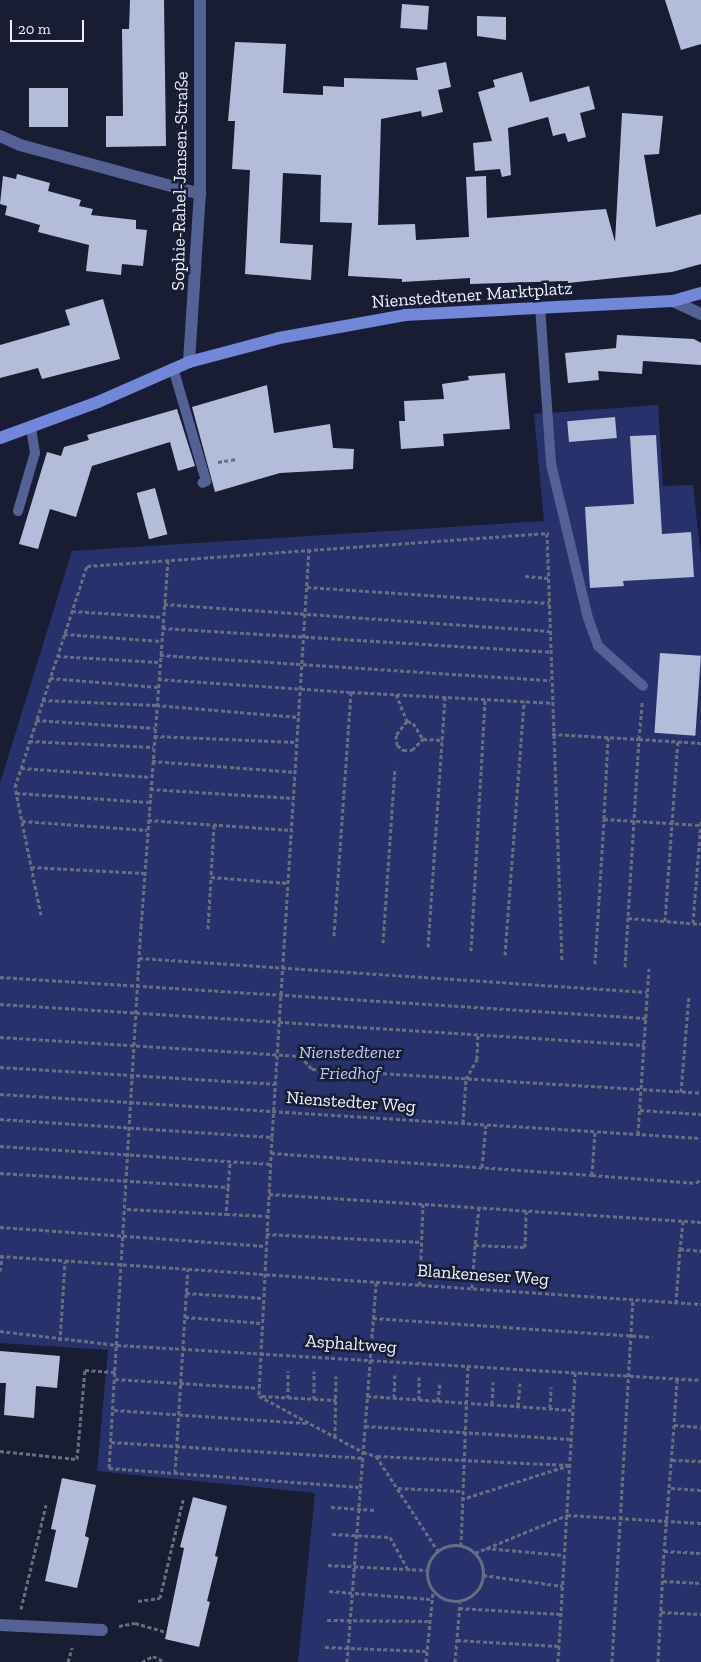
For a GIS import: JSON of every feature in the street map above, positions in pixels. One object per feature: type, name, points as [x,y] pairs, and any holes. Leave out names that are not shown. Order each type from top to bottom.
[{"type":"street","name":"Sophie-Rahel-Jansen-Straße","points":[[189,362],[200,194],[200,0]]},
{"type":"street","points":[[0,136],[20,145],[200,194]]},
{"type":"street","name":"Nienstedtener Marktplatz","points":[[0,438],[98,402],[189,362],[279,338],[406,314],[673,301],[701,293]]},
{"type":"street","name":"Nienstedtener Marktplatz","points":[[673,301],[701,314]]},
{"type":"street","points":[[0,1625],[102,1630]]},
{"type":"lane","points":[[540,306],[551,464],[588,618],[598,646],[643,686]]},
{"type":"lane","points":[[173,368],[206,481],[202,483]]},
{"type":"lane","points":[[18,511],[35,453],[30,427]]},
{"type":"path","points":[[212,463],[237,459]]},
{"type":"path","points":[[42,915],[16,793],[21,768],[42,700],[88,566],[547,533],[550,680],[562,960]]},
{"type":"path","points":[[259,1396],[261,1323],[273,1111],[309,549]]},
{"type":"path","points":[[168,560],[144,873],[127,1209],[109,1468],[360,1487]]},
{"type":"path","points":[[525,576],[548,578]]},
{"type":"path","points":[[307,587],[549,603]]},
{"type":"path","points":[[164,604],[305,616],[549,631]]},
{"type":"path","points":[[72,611],[163,617]]},
{"type":"path","points":[[162,628],[550,652]]},
{"type":"path","points":[[64,634],[161,641]]},
{"type":"path","points":[[160,655],[550,680]]},
{"type":"path","points":[[57,656],[160,662]]},
{"type":"path","points":[[50,678],[158,687]]},
{"type":"path","points":[[158,679],[551,703]]},
{"type":"path","points":[[625,967],[643,686]]},
{"type":"path","points":[[334,938],[351,692]]},
{"type":"path","points":[[396,694],[407,721],[412,723],[423,739]]},
{"type":"path","points":[[428,947],[445,697]]},
{"type":"path","points":[[471,951],[485,699]]},
{"type":"path","points":[[42,700],[156,705],[298,717]]},
{"type":"path","points":[[506,955],[524,702]]},
{"type":"path","points":[[36,720],[154,728]]},
{"type":"path","points":[[407,721],[398,729],[397,745],[403,750],[412,750],[423,739],[443,740]]},
{"type":"path","points":[[552,734],[701,743]]},
{"type":"path","points":[[154,736],[297,742]]},
{"type":"path","points":[[594,964],[608,737]]},
{"type":"path","points":[[29,741],[153,747]]},
{"type":"path","points":[[665,921],[678,741]]},
{"type":"path","points":[[152,761],[295,772]]},
{"type":"path","points":[[383,943],[395,766]]},
{"type":"path","points":[[21,768],[151,777]]},
{"type":"path","points":[[150,789],[294,798]]},
{"type":"path","points":[[16,793],[149,802]]},
{"type":"path","points":[[604,819],[701,825]]},
{"type":"path","points":[[22,820],[147,830]]},
{"type":"path","points":[[148,820],[292,830]]},
{"type":"path","points":[[693,923],[701,821]]},
{"type":"path","points":[[208,928],[214,824]]},
{"type":"path","points":[[32,867],[144,873]]},
{"type":"path","points":[[211,877],[288,883]]},
{"type":"path","points":[[628,918],[701,924]]},
{"type":"path","points":[[139,958],[647,992]]},
{"type":"path","points":[[638,1134],[649,968]]},
{"type":"path","points":[[0,977],[138,983],[646,1018]]},
{"type":"path","points":[[681,1092],[689,994]]},
{"type":"path","points":[[0,1004],[644,1045]]},
{"type":"path","points":[[463,1123],[466,1079],[477,1059],[478,1034]]},
{"type":"path","points":[[0,1037],[300,1056],[312,1069],[701,1093]]},
{"type":"path","points":[[0,1067],[275,1084]]},
{"type":"path","name":"Nienstedter Weg","points":[[0,1094],[701,1138]]},
{"type":"path","points":[[640,1110],[701,1114]]},
{"type":"path","points":[[0,1119],[272,1137]]},
{"type":"path","points":[[482,1167],[486,1124]]},
{"type":"path","points":[[592,1175],[595,1132]]},
{"type":"path","points":[[0,1146],[270,1164]]},
{"type":"path","points":[[271,1153],[696,1182],[701,1178]]},
{"type":"path","points":[[226,1214],[230,1162]]},
{"type":"path","points":[[0,1174],[228,1187]]},
{"type":"path","points":[[269,1194],[701,1222]]},
{"type":"path","points":[[420,1284],[423,1204]]},
{"type":"path","points":[[472,1288],[479,1208]]},
{"type":"path","points":[[127,1209],[268,1216]]},
{"type":"path","points":[[475,1245],[525,1247],[526,1211]]},
{"type":"path","points":[[676,1303],[683,1221]]},
{"type":"path","points":[[0,1227],[266,1246]]},
{"type":"path","points":[[266,1234],[421,1242]]},
{"type":"path","points":[[680,1250],[701,1251]]},
{"type":"path","points":[[0,1272],[1,1256]]},
{"type":"path","name":"Blankeneser Weg","points":[[1,1256],[123,1266],[264,1273],[701,1304]]},
{"type":"path","points":[[60,1341],[65,1261]]},
{"type":"path","points":[[175,1473],[188,1269]]},
{"type":"path","points":[[347,1662],[376,1281]]},
{"type":"path","points":[[186,1293],[263,1298]]},
{"type":"path","points":[[612,1662],[622,1517],[632,1300]]},
{"type":"path","points":[[185,1317],[261,1323]]},
{"type":"path","points":[[374,1318],[652,1337]]},
{"type":"path","name":"Asphaltweg","points":[[0,1331],[60,1341],[117,1345],[260,1352],[701,1380]]},
{"type":"path","points":[[460,1546],[468,1365]]},
{"type":"path","points":[[0,1451],[77,1458],[85,1370],[116,1372]]},
{"type":"path","points":[[288,1371],[288,1398]]},
{"type":"path","points":[[314,1371],[314,1399]]},
{"type":"path","points":[[558,1662],[574,1372]]},
{"type":"path","points":[[335,1437],[336,1376]]},
{"type":"path","points":[[394,1398],[395,1376]]},
{"type":"path","points":[[419,1377],[419,1400]]},
{"type":"path","points":[[115,1379],[259,1388]]},
{"type":"path","points":[[658,1662],[664,1551],[669,1521],[677,1379]]},
{"type":"path","points":[[438,1401],[440,1381]]},
{"type":"path","points":[[492,1404],[493,1382]]},
{"type":"path","points":[[518,1406],[520,1383]]},
{"type":"path","points":[[550,1387],[550,1408]]},
{"type":"path","points":[[259,1396],[336,1400]]},
{"type":"path","points":[[259,1396],[363,1452],[376,1456],[570,1465]]},
{"type":"path","points":[[368,1396],[572,1410]]},
{"type":"path","points":[[113,1410],[310,1423]]},
{"type":"path","points":[[674,1425],[701,1427]]},
{"type":"path","points":[[365,1426],[571,1439]]},
{"type":"path","points":[[111,1442],[362,1458]]},
{"type":"path","points":[[376,1456],[438,1551]]},
{"type":"path","points":[[672,1460],[701,1461]]},
{"type":"path","points":[[462,1499],[570,1465]]},
{"type":"path","points":[[397,1488],[462,1491]]},
{"type":"path","points":[[671,1488],[701,1490]]},
{"type":"path","points":[[138,1601],[160,1598],[183,1500]]},
{"type":"path","points":[[20,1615],[46,1505]]},
{"type":"path","points":[[331,1507],[375,1510]]},
{"type":"path","points":[[475,1553],[567,1515],[701,1523]]},
{"type":"path","points":[[332,1534],[390,1537],[407,1569]]},
{"type":"path","points":[[426,1570],[438,1551],[460,1546],[475,1553],[483,1575],[476,1593],[460,1602],[445,1600],[433,1591]]},
{"type":"path","points":[[486,1548],[564,1554]]},
{"type":"path","points":[[664,1551],[701,1553]]},
{"type":"path","points":[[328,1565],[426,1570]]},
{"type":"path","points":[[426,1570],[433,1591],[426,1662]]},
{"type":"path","points":[[483,1575],[562,1586]]},
{"type":"path","points":[[663,1581],[701,1583]]},
{"type":"path","points":[[328,1591],[431,1599]]},
{"type":"path","points":[[455,1662],[460,1602]]},
{"type":"path","points":[[459,1608],[561,1614]]},
{"type":"path","points":[[661,1612],[701,1614]]},
{"type":"path","points":[[327,1620],[429,1621]]},
{"type":"path","points":[[102,1630],[136,1623],[167,1632]]},
{"type":"path","points":[[457,1640],[559,1646]]},
{"type":"path","points":[[325,1647],[349,1646],[427,1651]]},
{"type":"path","points":[[68,1662],[72,1648]]},
{"type":"path","points":[[142,1662],[153,1656],[165,1662]]},
{"type":"green space","name":"Nienstedtener Friedhof","points":[[658,405],[663,486],[693,485],[701,559],[701,1662],[298,1662],[315,1493],[97,1471],[108,1350],[0,1343],[0,783],[72,551],[544,521],[534,414]]},
{"type":"building","points":[[130,0],[164,0],[166,146],[106,147],[106,116],[123,116],[122,29],[129,29]]},
{"type":"building","points":[[665,0],[701,0],[701,44],[681,50]]},
{"type":"building","points":[[402,4],[429,6],[427,30],[400,28]]},
{"type":"building","points":[[477,16],[506,17],[506,40],[477,36]]},
{"type":"building","points":[[235,42],[286,44],[283,93],[323,95],[323,86],[344,87],[344,78],[418,80],[416,68],[446,62],[451,87],[438,90],[443,112],[422,117],[421,111],[381,119],[378,225],[415,224],[416,240],[469,237],[466,177],[486,176],[487,218],[606,209],[615,242],[622,113],[663,116],[659,154],[644,155],[656,227],[701,214],[701,264],[672,272],[568,283],[568,281],[470,284],[470,278],[402,282],[402,279],[348,276],[352,223],[320,222],[321,175],[283,173],[280,243],[313,245],[311,280],[245,274],[250,170],[232,169],[235,121],[228,121]]},
{"type":"building","points":[[522,72],[530,102],[589,86],[595,109],[580,113],[586,137],[568,142],[565,133],[553,136],[548,117],[508,128],[511,175],[502,177],[500,169],[475,171],[473,143],[492,141],[478,92],[495,87],[493,80]]},
{"type":"building","points":[[29,88],[68,88],[68,127],[29,127]]},
{"type":"building","points":[[17,174],[50,183],[48,191],[81,200],[79,206],[93,209],[91,215],[136,220],[136,229],[147,230],[143,266],[122,264],[121,275],[86,271],[89,245],[38,232],[40,225],[5,215],[7,206],[0,204],[3,176],[16,179]]},
{"type":"building","points":[[103,299],[120,359],[42,379],[38,368],[0,378],[0,345],[70,325],[65,310]]},
{"type":"building","points":[[617,335],[694,339],[701,343],[701,365],[643,361],[642,374],[598,371],[599,380],[568,383],[565,353],[616,348]]},
{"type":"building","points":[[505,373],[510,429],[443,434],[444,446],[401,449],[399,421],[405,421],[404,401],[444,399],[442,384],[469,380],[468,376]]},
{"type":"building","points":[[267,385],[274,433],[330,424],[333,448],[354,449],[353,469],[280,473],[215,492],[192,407]]},
{"type":"building","points":[[177,409],[195,466],[178,471],[170,442],[92,466],[76,517],[50,509],[38,549],[19,544],[47,452],[61,456],[64,447],[89,440],[87,435]]},
{"type":"building","points":[[615,417],[617,438],[569,442],[567,421]]},
{"type":"building","points":[[656,435],[662,534],[691,532],[694,577],[623,581],[624,586],[590,588],[585,507],[634,504],[630,436]]},
{"type":"building","points":[[155,488],[167,534],[149,539],[137,493]]},
{"type":"building","points":[[660,653],[701,656],[695,736],[654,733]]},
{"type":"building","points":[[0,1351],[60,1356],[57,1388],[36,1386],[34,1418],[4,1415],[6,1383],[0,1383]]},
{"type":"building","points":[[62,1478],[96,1485],[85,1536],[89,1538],[77,1588],[45,1581],[56,1530],[51,1529]]},
{"type":"building","points":[[193,1497],[227,1506],[215,1556],[218,1557],[207,1601],[210,1602],[199,1647],[165,1639],[184,1548],[180,1547]]}]
